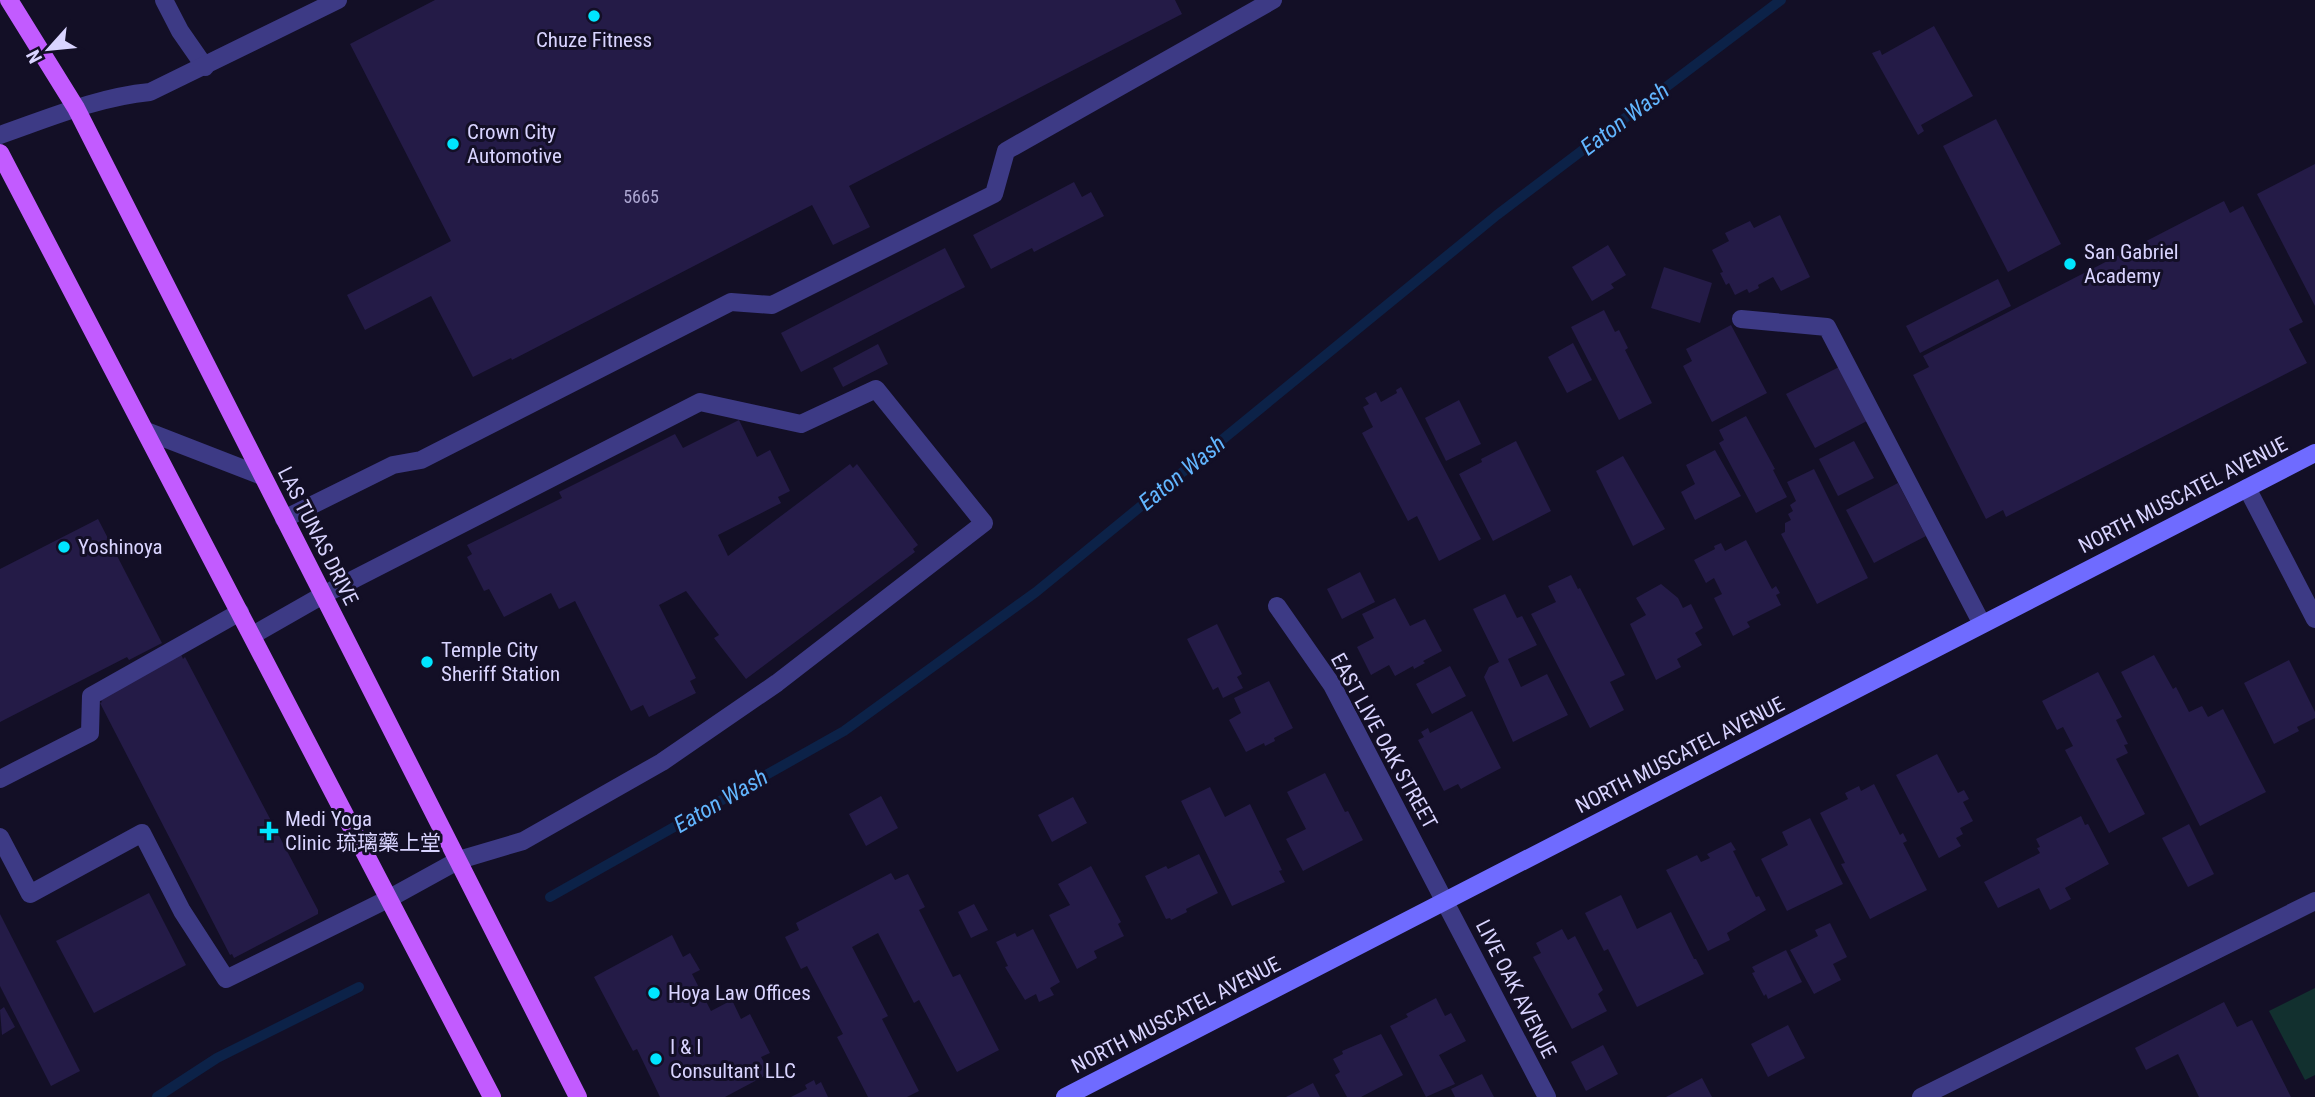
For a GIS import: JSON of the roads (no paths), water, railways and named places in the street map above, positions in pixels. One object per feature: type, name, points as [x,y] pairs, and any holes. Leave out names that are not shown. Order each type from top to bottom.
[{"type":"main road","name":"LAS TUNAS DRIVE","points":[[9,0],[76,108],[578,1097]]},
{"type":"main road","points":[[0,153],[492,1097]]},
{"type":"street","points":[[164,0],[180,31],[205,67]]},
{"type":"street","points":[[0,135],[76,108],[128,94],[150,92],[338,0]]},
{"type":"street","points":[[284,519],[393,464],[421,460],[732,302],[772,305],[994,194],[1006,151],[1273,0]]},
{"type":"street","points":[[1741,319],[1827,327],[1982,624]]},
{"type":"street","points":[[0,837],[30,894],[142,833],[182,911],[226,979],[390,898],[459,860],[523,841],[662,762],[777,683],[983,525],[984,520],[876,389],[801,424],[699,402],[323,595],[253,635]]},
{"type":"street","points":[[146,431],[262,476]]},
{"type":"street","name":"NORTH MUSCATEL AVENUE","points":[[1065,1097],[2315,453]]},
{"type":"street","points":[[2247,488],[2315,619]]},
{"type":"street","name":"EAST LIVE OAK STREET","points":[[1277,606],[1332,685],[1445,902]]},
{"type":"street","points":[[0,779],[90,733],[91,696],[240,612]]},
{"type":"street","points":[[1921,1097],[2315,901]]},
{"type":"street","name":"LIVE OAK AVENUE","points":[[1445,902],[1547,1097]]},
{"type":"waterway","name":"Eaton Wash","points":[[550,897],[844,731],[1036,592],[1497,215],[1781,0]]},
{"type":"waterway","name":"Eaton Wash","points":[[157,1097],[217,1058],[359,987]]},
{"type":"place","name":"Chuze Fitness","points":[[594,16]]},
{"type":"place","name":"Crown City Automotive","points":[[453,144]]},
{"type":"place","name":"San Gabriel Academy","points":[[2070,264]]},
{"type":"place","name":"Yoshinoya","points":[[64,547]]},
{"type":"place","name":"Temple City Sheriff Station","points":[[427,662]]},
{"type":"place","name":"Medi Yoga Clinic 琉璃藥上堂","points":[[269,831]]},
{"type":"place","name":"Hoya Law Offices","points":[[654,993]]},
{"type":"place","name":"I & I Consultant LLC","points":[[656,1059]]}]
